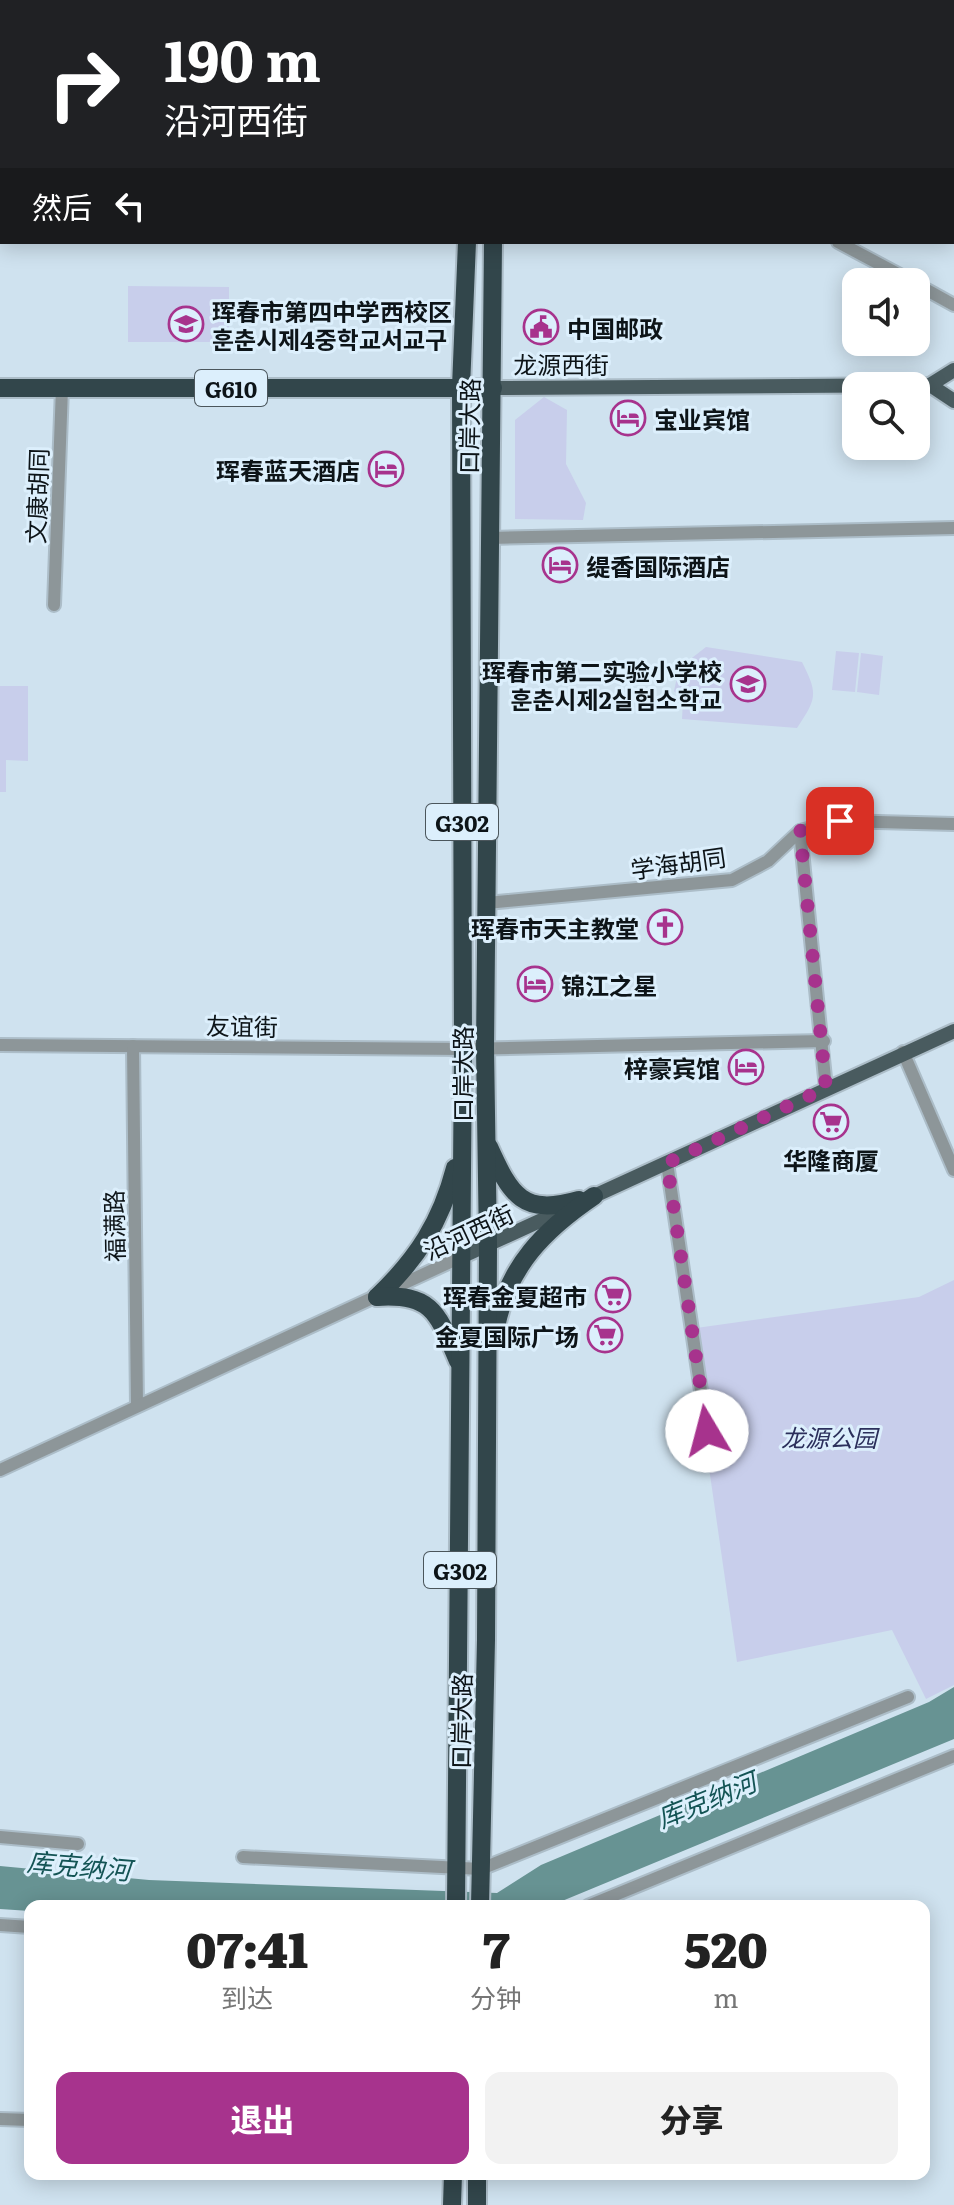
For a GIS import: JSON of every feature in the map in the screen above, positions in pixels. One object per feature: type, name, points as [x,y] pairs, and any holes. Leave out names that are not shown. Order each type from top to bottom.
[{"type":"highway","name":"口岸大路","points":[[456,1900],[463,1049],[461,387],[467,244]]},
{"type":"highway","name":"口岸大路","points":[[480,1900],[488,1365],[485,1048],[493,244]]},
{"type":"highway","name":"龙源西街","points":[[0,388],[493,388]]},
{"type":"highway","points":[[485,1137],[508,1185],[522,1199],[542,1207],[554,1207],[594,1196]]},
{"type":"highway","points":[[377,1297],[416,1256],[439,1218],[462,1142]]},
{"type":"highway","points":[[488,1365],[504,1294],[532,1247],[555,1222],[594,1196]]},
{"type":"highway","points":[[377,1297],[402,1295],[433,1310],[460,1367]]},
{"type":"highway","points":[[452,2205],[453,2180]]},
{"type":"highway","points":[[477,2180],[477,2205]]},
{"type":"main road","points":[[954,370],[930,385],[954,401]]},
{"type":"main road","name":"龙源西街","points":[[493,388],[842,386]]},
{"type":"main road","name":"沿河西街","points":[[461,1257],[954,1031]]},
{"type":"street","points":[[842,244],[886,268]]},
{"type":"street","points":[[930,292],[954,305]]},
{"type":"street","name":"文康胡同","points":[[54,605],[62,388]]},
{"type":"street","points":[[490,538],[954,528]]},
{"type":"street","name":"学海胡同","points":[[487,903],[732,880],[768,861],[800,831],[840,821],[954,824]]},
{"type":"street","points":[[800,831],[824,1041],[826,1088]]},
{"type":"street","name":"友谊街","points":[[0,1045],[463,1049],[824,1041]]},
{"type":"street","name":"福满路","points":[[133,1046],[137,1406]]},
{"type":"street","points":[[903,1052],[954,1170]]},
{"type":"street","points":[[667,1163],[707,1431]]},
{"type":"street","name":"沿河西街","points":[[0,1470],[461,1257]]},
{"type":"street","points":[[243,1857],[480,1876],[908,1697]]},
{"type":"street","points":[[603,1900],[954,1756]]},
{"type":"street","points":[[0,1837],[78,1844]]},
{"type":"street","points":[[0,1925],[24,1927]]},
{"type":"street","points":[[0,2119],[24,2120]]},
{"type":"green space","points":[[128,286],[229,287],[229,342],[128,342]]},
{"type":"green space","points":[[544,397],[567,410],[566,464],[586,503],[583,520],[515,519],[515,420]]},
{"type":"green space","points":[[706,647],[802,662],[811,682],[813,696],[797,728],[682,719],[683,701],[674,691],[679,668]]},
{"type":"green space","points":[[836,651],[859,653],[855,692],[832,690]]},
{"type":"green space","points":[[861,653],[883,656],[879,695],[857,692]]},
{"type":"green space","points":[[0,686],[28,686],[28,761],[6,760],[6,792],[0,792]]},
{"type":"green space","name":"龙源公园","points":[[954,1280],[954,1685],[926,1699],[892,1630],[737,1662],[689,1329],[919,1297]]},
{"type":"water","name":"库克纳河","points":[[954,1687],[954,1739],[565,1900],[24,1900],[24,1911],[0,1909],[0,1866],[149,1880],[497,1893],[541,1865],[929,1702]]},
{"type":"place","name":"珲春市第四中学西校区 훈춘시제4중학교서교구","points":[[186,324]]},
{"type":"place","name":"中国邮政","points":[[541,327]]},
{"type":"place","name":"宝业宾馆","points":[[628,418]]},
{"type":"place","name":"珲春蓝天酒店","points":[[386,469]]},
{"type":"place","name":"缇香国际酒店","points":[[560,565]]},
{"type":"place","name":"珲春市第二实验小学校 훈춘시제2실험소학교","points":[[748,684]]},
{"type":"place","name":"珲春市天主教堂","points":[[665,927]]},
{"type":"place","name":"锦江之星","points":[[535,984]]},
{"type":"place","name":"梓豪宾馆","points":[[746,1067]]},
{"type":"place","name":"华隆商厦","points":[[831,1122]]},
{"type":"place","name":"珲春金夏超市","points":[[613,1295]]},
{"type":"place","name":"金夏国际广场","points":[[605,1335]]},
{"type":"route","points":[[707,1431],[667,1163],[826,1088],[824,1041],[811,951],[800,831],[840,821]]}]
